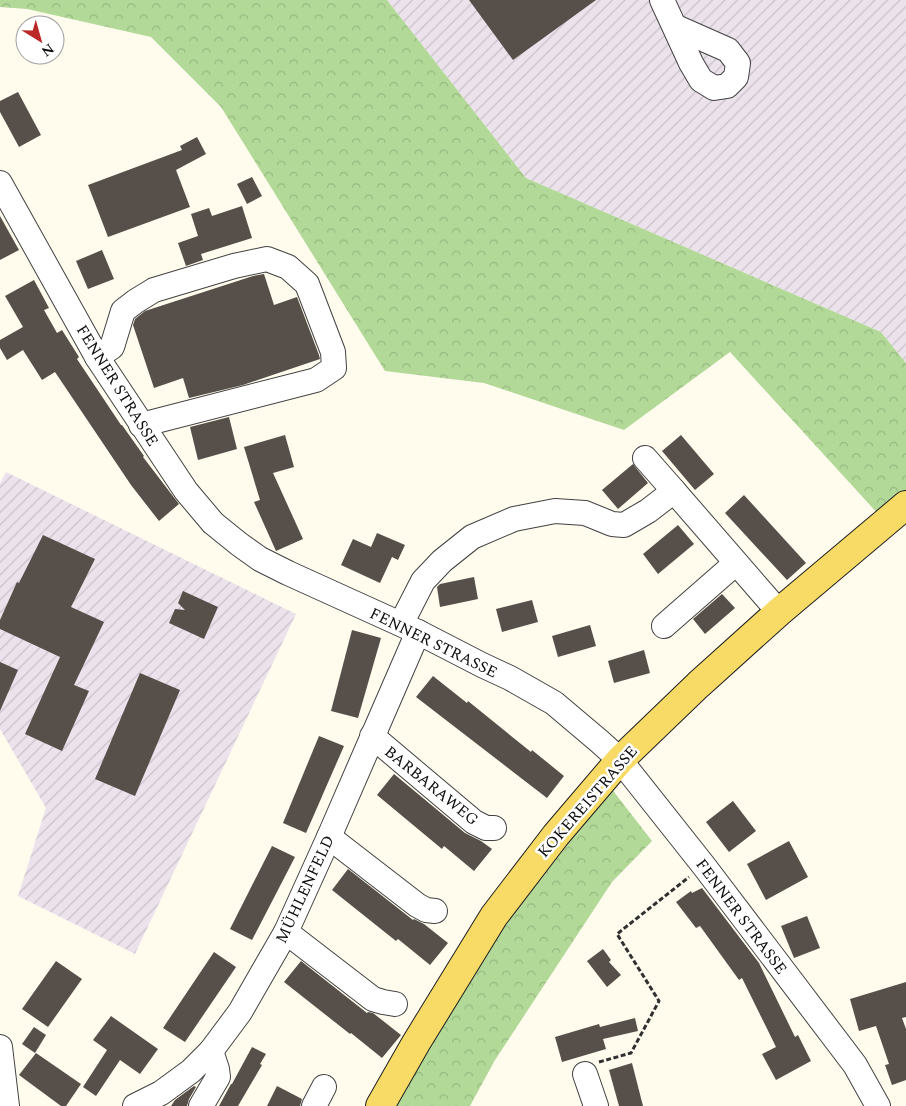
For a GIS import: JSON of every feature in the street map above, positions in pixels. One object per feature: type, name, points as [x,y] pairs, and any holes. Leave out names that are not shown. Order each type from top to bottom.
[{"type":"main road","name":"KOKEREISTRASSE","points":[[380,1106],[416,1043],[494,916],[556,835],[620,760],[698,685],[780,612],[906,505]]},
{"type":"street","points":[[662,0],[676,27]]},
{"type":"street","name":"FENNER STRASSE","points":[[0,183],[97,356],[186,491],[213,522],[238,544],[288,573],[409,628],[510,678],[554,703],[620,760],[704,866],[855,1065],[878,1106]]},
{"type":"street","points":[[97,356],[112,346],[123,311],[154,290],[234,266],[267,259],[288,267],[307,284],[333,352],[334,368],[316,380],[142,425]]},
{"type":"street","points":[[645,458],[772,604]]},
{"type":"street","name":"MÜHLENFELD","points":[[136,1106],[161,1093],[191,1071],[211,1051],[240,1012],[286,932],[372,736],[423,581],[442,561],[472,538],[514,519],[555,511],[585,513],[612,524],[624,525],[648,511],[674,491]]},
{"type":"street","points":[[664,626],[736,563]]},
{"type":"street","name":"BARBARAWEG","points":[[372,736],[474,822],[486,828],[494,828]]},
{"type":"street","points":[[329,837],[417,905],[426,910],[435,911]]},
{"type":"street","points":[[286,932],[373,999],[395,1004]]},
{"type":"street","points":[[0,1046],[7,1106]]},
{"type":"street","points":[[201,1106],[218,1078],[211,1051]]},
{"type":"street","points":[[585,1074],[596,1106]]},
{"type":"path","points":[[585,1074],[589,1065],[631,1053],[659,1001],[617,934],[704,866]]},
{"type":"shaded area","points":[[387,0],[906,0],[906,363],[881,332],[526,178]]},
{"type":"shaded area","points":[[6,472],[296,614],[135,954],[18,896],[46,808],[0,729],[0,483]]},
{"type":"green space","points":[[0,0],[387,0],[526,178],[881,332],[906,363],[906,491],[880,516],[730,352],[624,430],[484,383],[385,371],[221,107],[151,37],[65,18],[65,15],[0,7]]},
{"type":"green space","points":[[611,788],[652,841],[612,882],[495,1060],[470,1106],[391,1106],[503,921]]},
{"type":"building","points":[[469,0],[596,0],[513,60]]},
{"type":"building","points":[[18,92],[41,135],[19,147],[0,112],[0,101]]},
{"type":"building","points":[[197,137],[206,154],[176,170],[190,207],[108,237],[88,185],[182,150],[180,146]]},
{"type":"building","points":[[252,177],[262,196],[247,204],[237,184]]},
{"type":"building","points":[[242,206],[252,238],[201,254],[203,260],[186,266],[178,243],[198,236],[191,214],[209,208],[212,216]]},
{"type":"building","points":[[0,216],[19,250],[0,260]]},
{"type":"building","points":[[102,250],[114,279],[88,289],[76,261]]},
{"type":"building","points":[[264,274],[274,305],[297,297],[320,359],[243,385],[189,398],[183,378],[154,388],[133,325],[135,319],[145,311]]},
{"type":"building","points":[[34,280],[49,308],[44,310],[57,333],[62,330],[79,357],[77,359],[121,425],[179,504],[159,521],[131,485],[55,372],[42,380],[23,350],[7,360],[0,348],[0,340],[23,327],[5,296]]},
{"type":"building","points":[[229,417],[237,449],[198,460],[190,427]]},
{"type":"building","points":[[285,435],[294,467],[273,473],[303,539],[276,551],[254,502],[260,500],[244,447]]},
{"type":"building","points":[[681,435],[714,474],[695,490],[662,451]]},
{"type":"building","points":[[633,464],[648,483],[618,509],[602,490]]},
{"type":"building","points":[[744,495],[806,563],[787,580],[725,513]]},
{"type":"building","points":[[678,525],[694,544],[658,574],[643,554]]},
{"type":"building","points":[[377,533],[405,545],[398,560],[392,557],[380,583],[341,565],[353,539],[371,547]]},
{"type":"building","points":[[43,535],[95,559],[71,607],[104,622],[74,685],[89,691],[62,751],[25,734],[60,657],[0,629],[0,620],[17,582],[19,583]]},
{"type":"building","points":[[474,577],[478,599],[440,607],[437,587],[440,584]]},
{"type":"building","points":[[183,591],[218,607],[204,639],[169,623],[175,609],[185,610],[178,603]]},
{"type":"building","points":[[722,594],[735,608],[705,634],[693,619]]},
{"type":"building","points":[[532,600],[538,622],[502,632],[496,609]]},
{"type":"building","points":[[590,625],[596,646],[558,657],[552,636]]},
{"type":"building","points":[[352,630],[381,638],[358,718],[331,711]]},
{"type":"building","points":[[644,650],[650,673],[614,683],[608,661]]},
{"type":"building","points":[[0,662],[18,670],[0,711]]},
{"type":"building","points":[[140,673],[180,690],[135,796],[95,779]]},
{"type":"building","points":[[433,676],[564,776],[547,798],[416,697]]},
{"type":"building","points":[[319,736],[344,746],[306,833],[283,823]]},
{"type":"building","points":[[394,774],[465,833],[492,849],[474,871],[444,846],[442,849],[377,795]]},
{"type":"building","points":[[733,801],[756,831],[729,852],[706,822]]},
{"type":"building","points":[[789,841],[808,877],[766,900],[747,864]]},
{"type":"building","points":[[272,846],[295,857],[252,940],[230,929]]},
{"type":"building","points":[[348,869],[413,920],[424,924],[448,943],[430,965],[398,939],[396,941],[332,890]]},
{"type":"building","points":[[702,888],[759,963],[795,1037],[798,1035],[811,1061],[776,1080],[762,1054],[776,1047],[742,978],[739,980],[700,926],[696,928],[676,902],[691,891],[692,893]]},
{"type":"building","points":[[807,916],[820,948],[794,958],[781,926]]},
{"type":"building","points":[[603,949],[611,960],[609,962],[621,975],[607,987],[587,961]]},
{"type":"building","points":[[214,952],[236,967],[185,1042],[163,1028]]},
{"type":"building","points":[[56,961],[82,979],[48,1027],[22,1009]]},
{"type":"building","points":[[301,961],[367,1013],[373,1013],[401,1035],[382,1058],[284,982]]},
{"type":"building","points":[[906,982],[906,1017],[902,1018],[906,1029],[906,1080],[892,1085],[885,1065],[889,1064],[876,1026],[859,1031],[850,999]]},
{"type":"building","points":[[111,1016],[158,1049],[140,1074],[120,1060],[96,1096],[83,1087],[107,1050],[93,1040]]},
{"type":"building","points":[[635,1018],[638,1031],[603,1039],[606,1049],[562,1062],[555,1037],[599,1024],[600,1027]]},
{"type":"building","points":[[34,1027],[46,1035],[35,1053],[22,1044]]},
{"type":"building","points":[[252,1047],[266,1054],[260,1064],[262,1065],[238,1106],[219,1106],[232,1084]]},
{"type":"building","points":[[36,1053],[81,1084],[66,1106],[61,1106],[19,1075]]},
{"type":"building","points":[[632,1063],[643,1106],[619,1106],[609,1070]]},
{"type":"building","points":[[194,1086],[196,1087],[187,1106],[171,1106],[175,1100]]},
{"type":"building","points":[[277,1086],[302,1099],[300,1106],[267,1106]]}]
